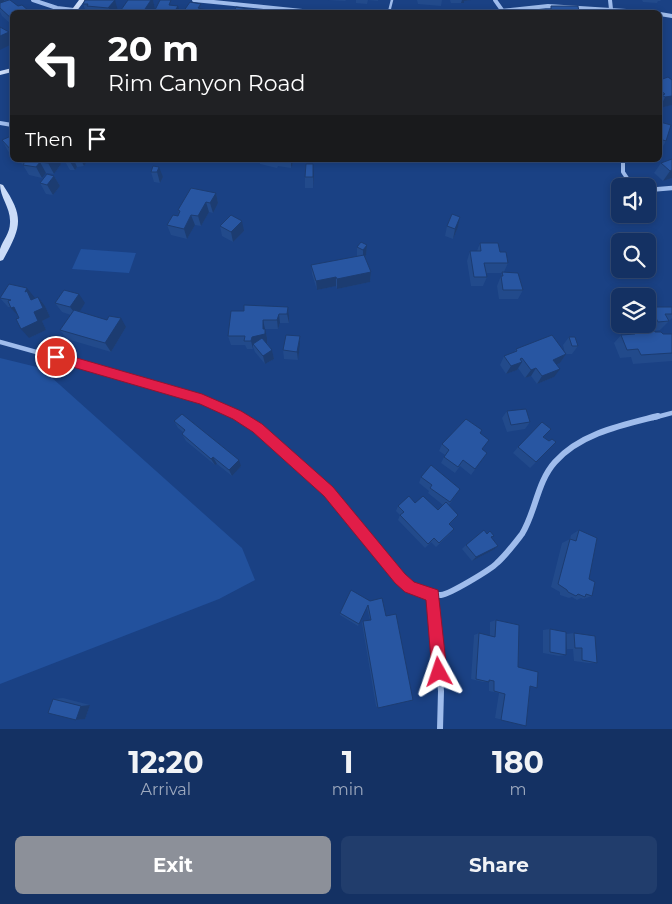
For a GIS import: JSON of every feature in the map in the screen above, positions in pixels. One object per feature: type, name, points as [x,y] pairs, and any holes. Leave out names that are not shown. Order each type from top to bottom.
[{"type":"street","points":[[32,0],[68,10]]},
{"type":"street","points":[[194,0],[292,10]]},
{"type":"street","points":[[495,0],[503,10]]},
{"type":"street","points":[[610,0],[611,9]]},
{"type":"street","points":[[512,10],[555,5],[621,10]]},
{"type":"street","points":[[623,162],[624,178]]},
{"type":"street","points":[[0,187],[12,202],[16,220],[0,258]]},
{"type":"street","points":[[656,189],[672,188]]},
{"type":"street","points":[[0,342],[175,391],[237,415],[258,428],[329,492],[400,578],[410,587],[432,595],[444,595],[497,564],[522,533],[537,491],[549,469],[569,449],[585,439],[628,424],[672,413]]},
{"type":"street","points":[[432,595],[441,691],[440,729]]},
{"type":"shaded area","points":[[81,249],[136,253],[129,273],[72,269]]},
{"type":"shaded area","points":[[0,358],[41,368],[242,548],[255,580],[219,599],[0,684]]},
{"type":"building","points":[[10,0],[18,6],[22,5],[28,10],[10,10],[10,17],[0,8],[0,3]]},
{"type":"building","points":[[85,0],[115,0],[108,8],[87,6],[88,4],[83,4]]},
{"type":"building","points":[[128,0],[151,0],[144,10],[121,10]]},
{"type":"building","points":[[160,0],[171,0],[169,5],[178,6],[175,10],[155,10]]},
{"type":"building","points":[[190,2],[201,4],[198,8],[207,10],[184,10]]},
{"type":"building","points":[[551,6],[578,6],[579,10],[551,10]]},
{"type":"building","points":[[236,7],[247,10],[235,10]]},
{"type":"building","points":[[0,27],[9,32],[0,36]]},
{"type":"building","points":[[668,77],[672,80],[672,96],[665,97],[662,95],[665,94],[662,92],[662,79]]},
{"type":"building","points":[[662,123],[671,125],[666,141],[662,140]]},
{"type":"building","points":[[10,136],[10,149],[2,140]]},
{"type":"building","points":[[672,159],[672,170],[670,171],[661,163]]},
{"type":"building","points":[[25,162],[40,162],[36,167],[23,165]]},
{"type":"building","points":[[306,164],[313,164],[313,177],[305,177]]},
{"type":"building","points":[[153,166],[159,167],[157,172],[151,172]]},
{"type":"building","points":[[47,174],[54,176],[47,185],[40,183]]},
{"type":"building","points":[[191,188],[216,193],[210,203],[206,202],[198,216],[191,215],[184,229],[167,225],[173,215],[178,216],[180,211],[178,210]]},
{"type":"building","points":[[452,214],[460,217],[455,229],[447,226]]},
{"type":"building","points":[[231,215],[242,221],[231,232],[220,226]]},
{"type":"building","points":[[361,242],[367,245],[363,250],[357,247]]},
{"type":"building","points":[[480,243],[498,243],[500,252],[506,252],[508,263],[484,263],[487,277],[474,277],[470,251],[481,251]]},
{"type":"building","points":[[364,255],[371,272],[316,281],[311,265]]},
{"type":"building","points":[[502,272],[518,273],[523,290],[503,290]]},
{"type":"building","points":[[9,284],[27,288],[25,292],[27,291],[31,300],[38,297],[43,308],[34,312],[38,321],[21,329],[16,319],[19,318],[14,307],[11,308],[8,301],[11,300],[0,298]]},
{"type":"building","points":[[64,290],[79,294],[70,307],[55,303]]},
{"type":"building","points":[[244,305],[288,307],[287,314],[279,314],[277,320],[263,320],[265,334],[252,337],[251,341],[244,341],[245,336],[228,336],[231,311],[244,311]]},
{"type":"building","points":[[656,307],[672,307],[672,314],[665,314],[669,321],[658,322]]},
{"type":"building","points":[[74,310],[107,320],[109,316],[121,318],[105,343],[60,330]]},
{"type":"building","points":[[661,332],[663,334],[672,334],[672,353],[641,355],[638,349],[627,350],[621,335]]},
{"type":"building","points":[[286,335],[300,336],[297,352],[283,350]]},
{"type":"building","points":[[552,335],[566,354],[553,360],[560,369],[542,376],[536,368],[531,370],[522,358],[520,359],[522,362],[511,366],[504,356],[517,351],[516,349]]},
{"type":"building","points":[[569,337],[575,337],[578,346],[572,346]]},
{"type":"building","points":[[262,338],[272,350],[263,356],[253,344]]},
{"type":"building","points":[[526,409],[530,422],[511,425],[507,411]]},
{"type":"building","points":[[182,414],[239,460],[229,470],[213,457],[211,459],[182,434],[185,430],[174,421]]},
{"type":"building","points":[[466,419],[482,430],[480,433],[489,440],[482,449],[487,453],[475,469],[463,460],[458,467],[444,457],[449,450],[442,444]]},
{"type":"building","points":[[542,422],[551,429],[543,437],[549,441],[552,439],[556,442],[536,462],[518,447]]},
{"type":"building","points":[[431,465],[460,489],[450,502],[430,488],[432,485],[421,477]]},
{"type":"building","points":[[409,496],[415,503],[423,496],[438,510],[446,502],[458,515],[449,524],[454,529],[439,543],[434,538],[428,544],[400,515],[404,512],[398,506]]},
{"type":"building","points":[[484,530],[487,534],[490,531],[494,536],[491,537],[498,546],[476,557],[466,545]]},
{"type":"building","points":[[579,530],[597,538],[589,579],[595,582],[592,596],[586,594],[585,597],[578,594],[576,596],[558,584],[570,539],[576,541]]},
{"type":"building","points":[[351,590],[370,601],[382,598],[386,616],[396,614],[413,700],[378,708],[363,621],[371,620],[368,605],[359,624],[340,613]]},
{"type":"building","points":[[496,620],[519,625],[518,667],[538,672],[537,688],[530,686],[526,726],[501,720],[505,694],[494,691],[494,681],[489,680],[489,682],[476,679],[479,633],[495,637]]},
{"type":"building","points":[[550,629],[566,632],[566,655],[550,652]]},
{"type":"building","points":[[574,633],[595,636],[597,663],[582,660],[582,648],[575,648]]},
{"type":"building","points":[[53,699],[81,706],[76,720],[48,713]]},
{"type":"route","points":[[56,357],[202,400],[237,415],[258,428],[329,492],[400,578],[410,587],[432,595],[439,672]]}]
